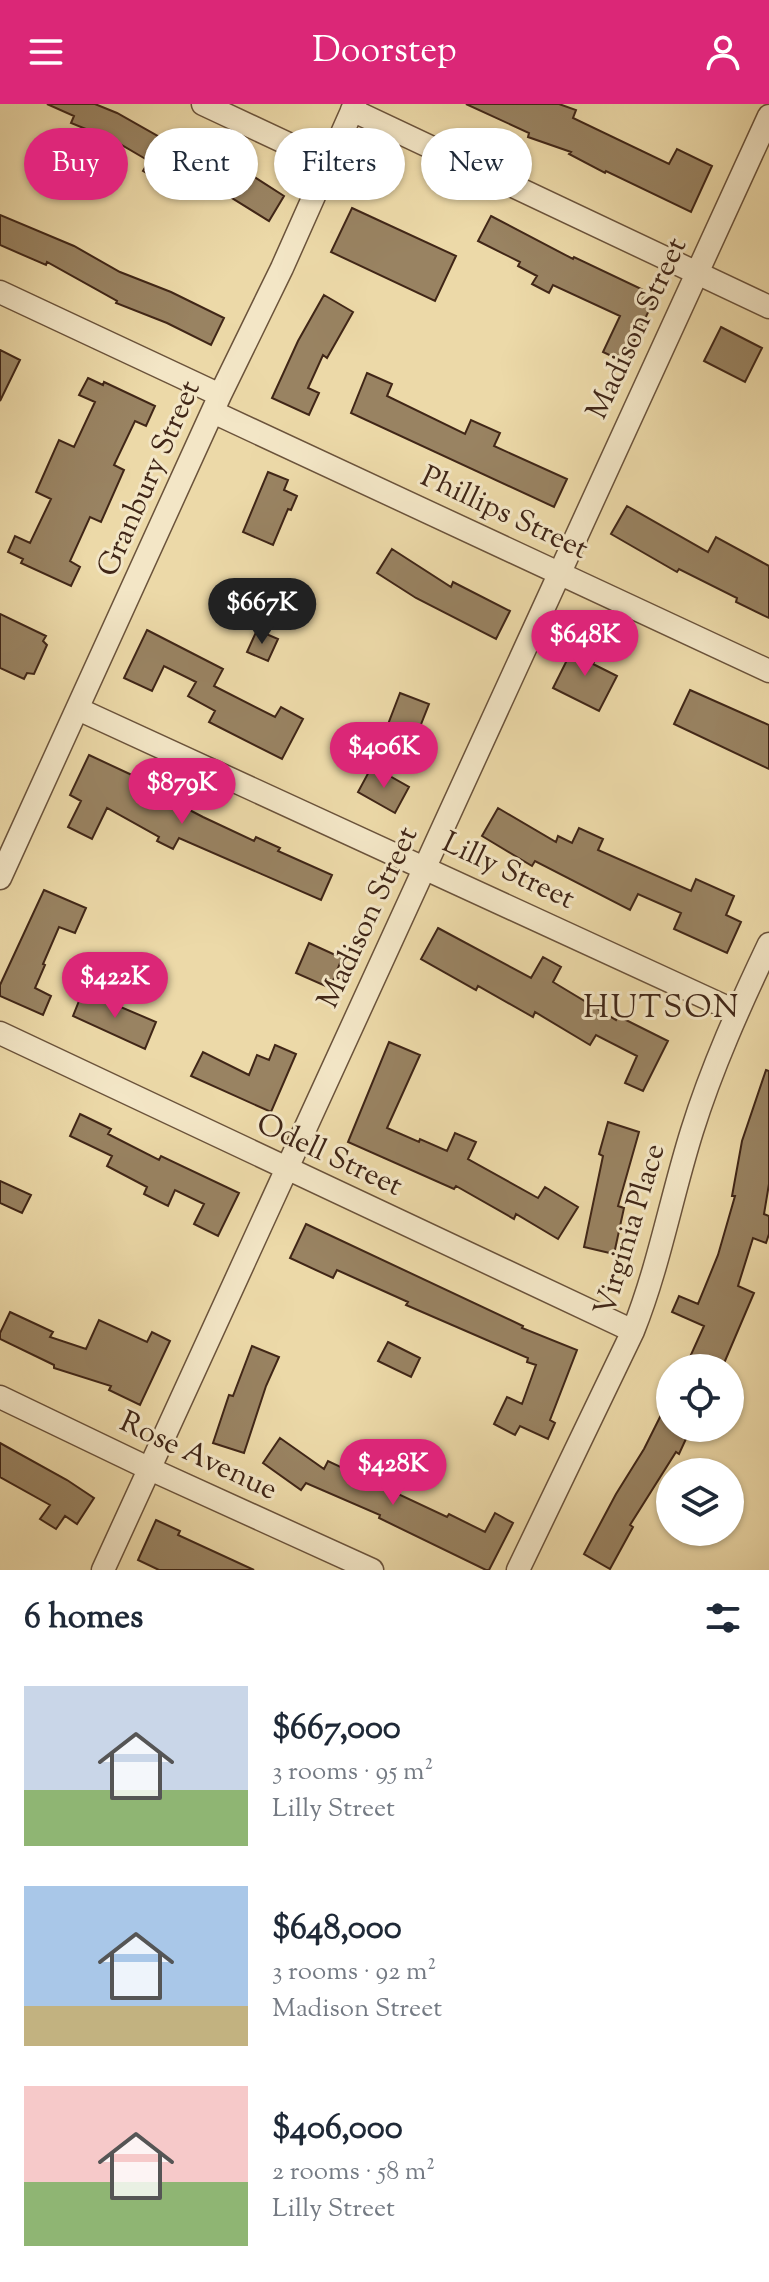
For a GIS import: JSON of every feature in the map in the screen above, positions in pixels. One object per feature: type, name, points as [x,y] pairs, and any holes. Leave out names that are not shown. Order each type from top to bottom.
[{"type":"street","points":[[203,104],[274,137]]},
{"type":"street","points":[[354,107],[769,307]]},
{"type":"street","name":"Granbury Street","points":[[345,128],[354,107]]},
{"type":"street","name":"Madison Street","points":[[103,1570],[769,116]]},
{"type":"street","name":"Granbury Street","points":[[0,878],[312,200]]},
{"type":"street","name":"Phillips Street","points":[[0,292],[217,404],[559,573],[769,671]]},
{"type":"street","name":"Lilly Street","points":[[78,709],[737,1012]]},
{"type":"street","name":"Virginia Place","points":[[518,1570],[633,1331],[662,1250],[692,1133],[737,1012],[769,944]]},
{"type":"street","name":"Odell Street","points":[[0,1033],[633,1331]]},
{"type":"street","name":"Rose Avenue","points":[[0,1397],[372,1570]]},
{"type":"building","points":[[47,104],[95,104],[117,113],[144,128],[144,158],[128,149],[128,128],[83,128],[71,123],[74,116]]},
{"type":"building","points":[[466,104],[559,104],[576,110],[573,118],[669,164],[677,149],[712,166],[691,212],[605,173],[569,154],[571,152],[532,138],[532,128],[518,128]]},
{"type":"building","points":[[258,179],[274,190],[274,200],[282,200],[269,221],[235,200],[258,200]]},
{"type":"building","points":[[352,208],[456,256],[435,301],[331,252]]},
{"type":"building","points":[[0,215],[74,246],[120,272],[224,318],[211,345],[116,303],[47,262],[46,265],[0,245]]},
{"type":"building","points":[[491,216],[573,259],[656,296],[624,362],[603,352],[620,316],[553,285],[549,293],[532,284],[537,276],[518,266],[520,262],[478,241]]},
{"type":"building","points":[[324,295],[353,312],[327,358],[323,355],[308,388],[319,393],[309,415],[272,398],[298,341]]},
{"type":"building","points":[[721,327],[762,348],[745,382],[704,361]]},
{"type":"building","points":[[0,350],[20,360],[0,401]]},
{"type":"building","points":[[367,373],[392,384],[387,396],[465,434],[471,420],[500,433],[494,446],[567,479],[554,507],[351,413]]},
{"type":"building","points":[[88,378],[103,385],[104,382],[155,406],[146,426],[135,421],[114,465],[124,470],[101,522],[90,517],[70,561],[80,567],[71,586],[21,563],[23,559],[8,552],[15,536],[30,543],[51,499],[36,492],[59,440],[74,447],[95,402],[79,395]]},
{"type":"building","points":[[268,472],[288,480],[284,490],[297,496],[273,545],[243,532]]},
{"type":"building","points":[[627,506],[708,552],[716,537],[769,566],[769,618],[736,602],[737,598],[679,569],[677,572],[611,534]]},
{"type":"building","points":[[392,549],[451,587],[453,582],[510,611],[496,639],[416,598],[377,573]]},
{"type":"building","points":[[0,614],[46,636],[43,641],[47,645],[34,674],[27,673],[24,679],[0,668]]},
{"type":"building","points":[[147,630],[223,669],[214,686],[275,717],[281,707],[303,719],[282,759],[209,722],[215,711],[188,696],[196,682],[164,666],[152,691],[124,678]]},
{"type":"building","points":[[257,630],[278,639],[268,661],[247,652]]},
{"type":"building","points":[[576,642],[598,653],[593,664],[617,676],[599,711],[553,688]]},
{"type":"building","points":[[690,690],[769,725],[769,769],[674,724]]},
{"type":"building","points":[[400,693],[429,704],[410,752],[382,740]]},
{"type":"building","points":[[89,755],[157,788],[155,792],[203,817],[254,841],[256,837],[280,848],[278,851],[332,875],[321,900],[179,838],[173,849],[157,841],[159,837],[107,808],[92,839],[68,827],[81,801],[70,795]]},
{"type":"building","points":[[372,766],[409,787],[395,813],[358,792]]},
{"type":"building","points":[[498,808],[556,842],[558,836],[572,843],[579,828],[603,839],[598,850],[691,891],[696,879],[734,896],[726,915],[741,922],[727,953],[674,929],[681,913],[638,894],[630,910],[535,861],[532,866],[482,836]]},
{"type":"building","points":[[44,890],[86,908],[75,933],[59,927],[43,964],[35,988],[51,996],[43,1015],[0,996],[0,985]]},
{"type":"building","points":[[438,928],[531,978],[543,957],[561,967],[553,982],[616,1020],[618,1016],[668,1041],[643,1091],[625,1083],[637,1056],[596,1035],[590,1045],[535,1012],[533,1017],[421,959]]},
{"type":"building","points":[[309,943],[342,958],[330,988],[296,973]]},
{"type":"building","points":[[83,991],[156,1022],[145,1049],[73,1016]]},
{"type":"building","points":[[389,1042],[420,1055],[387,1128],[447,1151],[455,1133],[476,1142],[468,1159],[538,1198],[545,1187],[578,1207],[558,1239],[516,1214],[514,1219],[456,1186],[454,1189],[348,1142]]},
{"type":"building","points":[[275,1045],[296,1054],[271,1112],[191,1076],[203,1052],[249,1075],[257,1055],[269,1060]]},
{"type":"building","points":[[766,1070],[769,1071],[769,1184],[764,1214],[769,1216],[769,1234],[766,1243],[753,1238],[738,1286],[754,1293],[728,1354],[691,1354],[704,1326],[672,1312],[679,1296],[698,1304],[718,1255],[735,1196],[732,1196],[742,1141]]},
{"type":"building","points":[[80,1114],[111,1129],[108,1134],[159,1160],[161,1156],[239,1193],[218,1236],[194,1224],[204,1204],[175,1190],[168,1206],[144,1194],[147,1187],[107,1166],[112,1156],[70,1136]]},
{"type":"building","points":[[608,1122],[639,1132],[618,1206],[624,1208],[614,1254],[584,1247],[603,1156],[599,1154]]},
{"type":"building","points":[[0,1181],[31,1195],[22,1213],[0,1203]]},
{"type":"building","points":[[306,1224],[522,1328],[577,1350],[550,1420],[555,1423],[548,1439],[520,1426],[515,1435],[494,1424],[507,1397],[522,1404],[536,1365],[527,1362],[528,1358],[406,1305],[408,1302],[337,1270],[333,1278],[290,1258]]},
{"type":"building","points":[[10,1312],[53,1332],[50,1337],[86,1349],[99,1320],[147,1342],[152,1332],[170,1341],[140,1405],[109,1390],[111,1386],[54,1368],[54,1365],[0,1339]]},
{"type":"building","points":[[388,1342],[420,1358],[411,1377],[378,1361]]},
{"type":"building","points":[[252,1346],[279,1357],[244,1453],[213,1443],[229,1395],[233,1396]]},
{"type":"building","points":[[656,1425],[656,1442],[685,1442],[679,1454],[676,1452],[672,1458],[656,1458],[656,1484],[630,1525],[633,1527],[610,1569],[584,1554]]},
{"type":"building","points":[[280,1438],[324,1469],[328,1461],[485,1532],[495,1513],[513,1523],[489,1570],[486,1570],[379,1518],[380,1515],[306,1483],[301,1490],[263,1463]]},
{"type":"building","points":[[0,1443],[94,1498],[77,1524],[65,1516],[56,1529],[40,1519],[50,1505],[0,1477]]},
{"type":"building","points":[[156,1520],[180,1531],[178,1535],[254,1570],[159,1570],[138,1560]]},
{"type":"district","name":"HUTSON","points":[[662,1009]]}]
